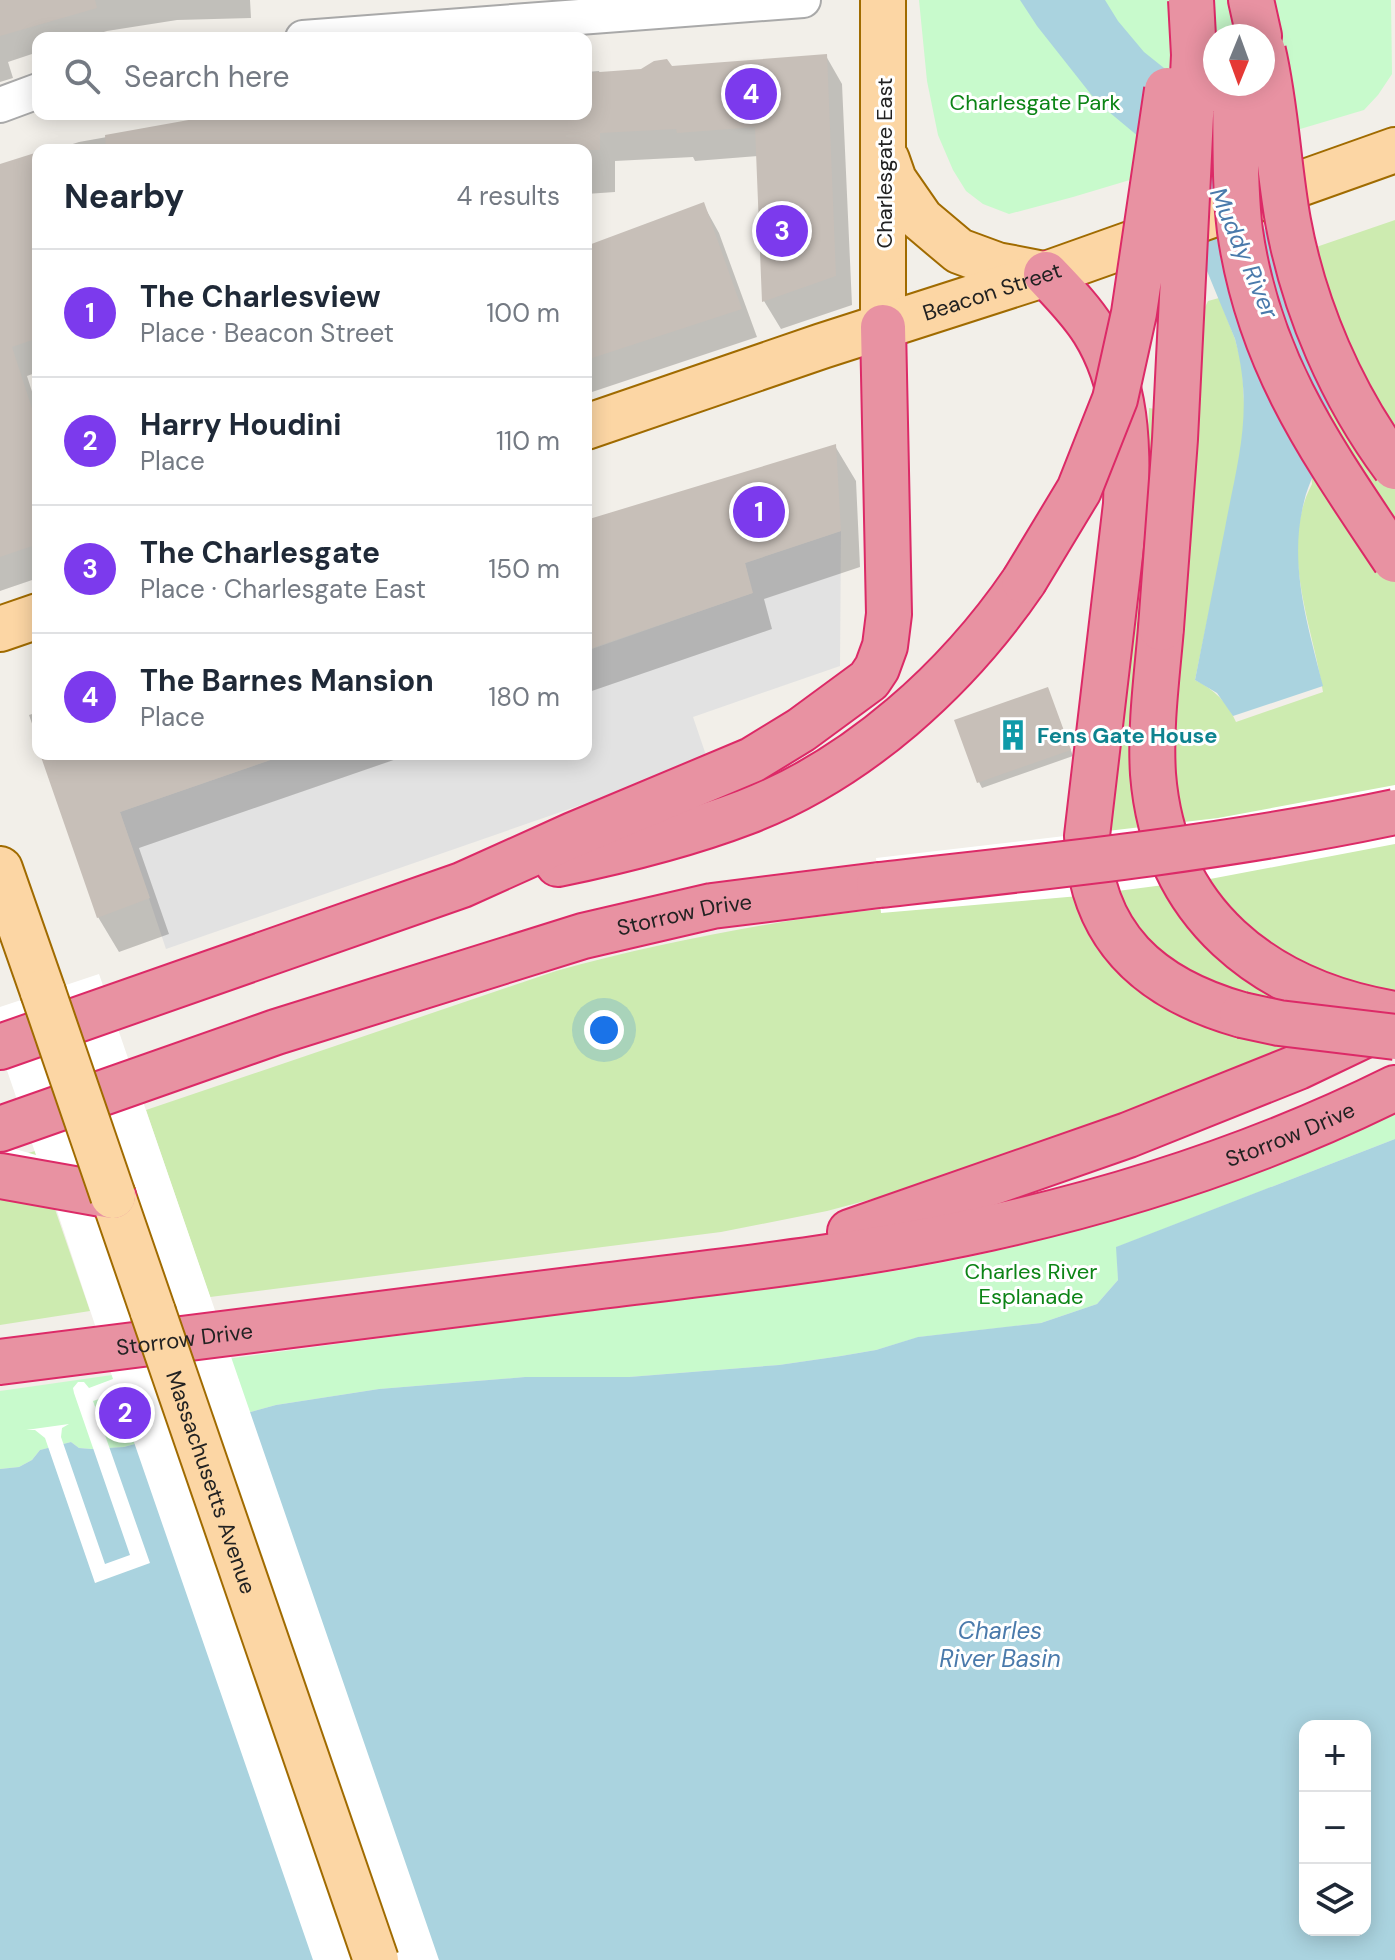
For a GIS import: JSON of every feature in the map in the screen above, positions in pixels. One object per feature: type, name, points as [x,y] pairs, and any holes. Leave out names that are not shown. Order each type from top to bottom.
[{"type":"highway","points":[[462,885],[578,860],[696,829],[748,811],[806,783],[845,759],[910,709],[993,623],[1061,524],[1079,490],[1115,399],[1138,285],[1178,0]]},
{"type":"highway","points":[[1191,0],[1194,55],[1175,439],[1152,757],[1155,792],[1169,844],[1184,880],[1210,919],[1243,951],[1271,972],[1301,988],[1364,1009],[1392,1025]]},
{"type":"highway","points":[[1235,0],[1235,24]]},
{"type":"highway","points":[[1251,0],[1256,24]]},
{"type":"highway","points":[[1235,96],[1239,223],[1257,309],[1280,371],[1306,425],[1395,560]]},
{"type":"highway","points":[[1270,96],[1289,224],[1309,297],[1339,375],[1357,410],[1395,467]]},
{"type":"highway","points":[[1046,274],[1095,333],[1113,371],[1125,411],[1126,504],[1087,836],[1090,874],[1098,900],[1113,931],[1133,957],[1179,992],[1211,1006],[1291,1025],[1392,1025]]},
{"type":"highway","points":[[0,1047],[462,885],[752,760],[801,730],[862,686],[873,674],[885,646],[889,614],[883,327]]},
{"type":"highway","name":"Storrow Drive","points":[[0,1129],[276,1032],[583,936],[712,906],[1152,854],[1395,812]]},
{"type":"highway","points":[[749,1267],[1128,1135],[1298,1067],[1392,1025]]},
{"type":"highway","name":"Storrow Drive","points":[[0,1362],[749,1267],[931,1239],[1099,1201],[1173,1180],[1333,1118],[1395,1088]]},
{"type":"highway","points":[[0,1176],[113,1196]]},
{"type":"main road","name":"Charlesgate East","points":[[883,0],[883,327]]},
{"type":"main road","name":"Beacon Street","points":[[592,425],[1046,274],[1395,150]]},
{"type":"main road","points":[[885,154],[894,180],[921,219],[959,251],[997,265],[1046,274]]},
{"type":"main road","points":[[0,629],[32,618]]},
{"type":"main road","name":"Massachusetts Avenue","points":[[0,869],[376,1960]]},
{"type":"street","points":[[382,32],[803,0]]},
{"type":"street","points":[[0,105],[32,93]]},
{"type":"green space","name":"Charlesgate Park","points":[[919,0],[1391,0],[1392,74],[1364,110],[1073,197],[1009,214],[983,204],[966,191],[938,135],[927,81]]},
{"type":"green space","points":[[1395,220],[1395,993],[1236,1078],[910,1189],[827,1211],[721,1232],[210,1297],[146,1110],[556,971],[729,931],[859,912],[1073,891],[1078,909],[1093,935],[1118,893],[1106,832],[1147,473],[1149,408],[1155,409],[1208,301],[1219,298],[1242,365],[1245,422],[1240,462],[1195,680],[1220,697],[1236,722],[1323,692],[1298,561],[1302,509],[1312,484],[1290,256]]},
{"type":"green space","name":"Charles River Esplanade","points":[[1395,1112],[1395,1139],[1117,1247],[1118,1280],[1097,1304],[1041,1323],[919,1337],[876,1350],[779,1365],[629,1377],[525,1377],[379,1389],[276,1405],[124,1447],[79,1448],[71,1442],[40,1450],[32,1460],[19,1467],[0,1469],[0,1391],[605,1308],[850,1278],[948,1261],[1048,1238],[1199,1193],[1298,1155]]},
{"type":"green space","points":[[35,1151],[90,1311],[0,1325],[0,1161]]},
{"type":"shaded area","points":[[841,531],[840,666],[693,717],[708,761],[166,949],[120,812],[271,760],[592,760],[592,649],[752,593],[745,563]]},
{"type":"water","name":"Muddy River","points":[[1020,0],[1105,0],[1144,52],[1214,108],[1329,382],[1327,436],[1304,502],[1298,548],[1302,595],[1323,686],[1233,716],[1217,693],[1195,680],[1242,434],[1243,389],[1235,339],[1165,169],[1145,142],[1097,102]]},
{"type":"water","name":"Charles River Basin","points":[[1395,1139],[1395,1960],[0,1960],[0,1469],[19,1467],[32,1460],[40,1450],[71,1442],[79,1448],[124,1447],[276,1405],[379,1389],[525,1377],[629,1377],[779,1365],[876,1350],[918,1337],[1041,1323],[1097,1304],[1118,1280],[1116,1247]]},
{"type":"pier","points":[[1395,785],[1395,844],[1210,879],[1079,896],[881,913],[876,858],[1218,818]]},
{"type":"pier","points":[[99,974],[439,1960],[313,1960],[117,1393],[93,1401],[150,1563],[95,1583],[45,1438],[35,1430],[26,1430],[69,1424],[62,1428],[61,1437],[105,1564],[130,1555],[74,1393],[73,1388],[78,1382],[84,1382],[89,1388],[113,1379],[56,1208],[0,1189],[0,1148],[36,1155],[0,1050],[0,1007]]},
{"type":"building","points":[[0,0],[95,0],[97,8],[0,36]]},
{"type":"building","points":[[827,54],[836,276],[762,302],[755,127],[677,133],[676,129],[600,133],[600,150],[592,150],[592,144],[106,144],[105,135],[189,120],[592,120],[592,73],[641,69],[654,61],[667,59],[672,66]]},
{"type":"building","points":[[32,154],[32,340],[12,347],[32,409],[32,546],[0,557],[0,164]]},
{"type":"building","points":[[704,202],[742,309],[592,358],[592,244]]},
{"type":"building","points":[[836,444],[841,531],[745,563],[753,593],[592,648],[592,518]]},
{"type":"building","name":"Fens Gate House","points":[[1048,687],[1071,750],[977,783],[954,720]]},
{"type":"building","points":[[42,760],[270,760],[120,812],[150,898],[97,918]]},
{"type":"place","name":"The Barnes Mansion","points":[[751,94]]},
{"type":"place","name":"The Charlesgate","points":[[782,231]]},
{"type":"place","name":"The Charlesview","points":[[759,512]]},
{"type":"place","name":"Fens Gate House","points":[[1013,735]]},
{"type":"place","name":"Harry Houdini","points":[[125,1413]]}]
